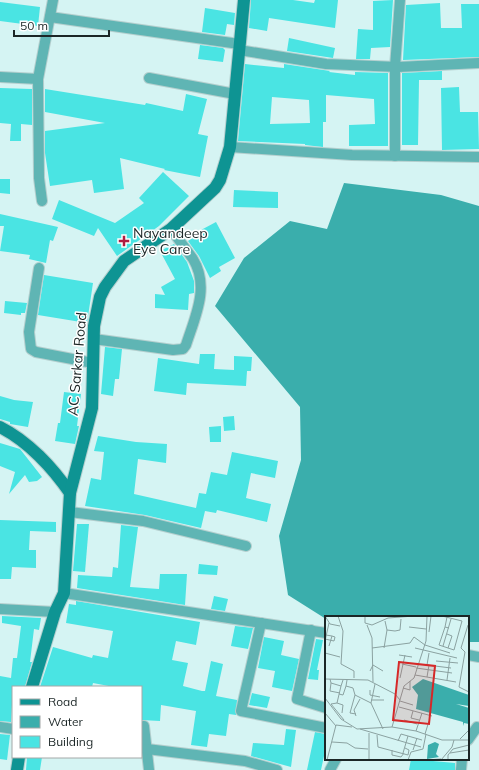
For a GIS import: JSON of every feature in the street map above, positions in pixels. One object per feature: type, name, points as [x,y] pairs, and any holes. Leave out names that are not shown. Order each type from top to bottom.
[{"type":"street","points":[[42,201],[39,178],[38,79],[53,0]]},
{"type":"street","name":"AC Sarkar Road","points":[[64,593],[70,493],[92,408],[94,339],[97,309],[105,287],[124,261],[171,229],[215,188],[220,180],[230,147],[244,0]]},
{"type":"street","points":[[395,156],[396,67],[400,0]]},
{"type":"street","points":[[50,17],[239,47],[326,64],[396,67],[479,63]]},
{"type":"street","points":[[0,77],[38,79]]},
{"type":"street","points":[[149,78],[235,94]]},
{"type":"street","points":[[230,147],[352,155],[479,157]]},
{"type":"street","points":[[94,339],[173,350],[183,349],[186,345],[202,290],[199,275],[193,260],[171,229]]},
{"type":"street","points":[[39,268],[29,332],[31,349],[36,352],[93,363]]},
{"type":"street","points":[[0,427],[18,439],[42,460],[59,477],[70,493]]},
{"type":"street","points":[[70,512],[143,521],[246,546]]},
{"type":"street","points":[[32,686],[55,612],[64,593],[325,633]]},
{"type":"street","points":[[0,609],[55,612]]},
{"type":"street","points":[[261,623],[241,711],[325,728]]},
{"type":"street","points":[[311,630],[297,699],[325,708]]},
{"type":"street","points":[[469,655],[479,657]]},
{"type":"street","points":[[144,726],[149,770]]},
{"type":"street","points":[[0,727],[12,729]]},
{"type":"street","points":[[469,739],[477,727]]},
{"type":"street","points":[[147,749],[245,761],[277,770]]},
{"type":"street","points":[[16,770],[19,758]]},
{"type":"street","points":[[330,770],[335,760]]},
{"type":"street","points":[[460,770],[462,760]]},
{"type":"water","points":[[344,183],[441,195],[479,206],[479,642],[469,642],[469,616],[325,616],[325,618],[288,595],[279,536],[301,460],[300,407],[215,306],[244,258],[290,221],[327,229]]},
{"type":"building","points":[[251,0],[293,0],[314,3],[315,0],[338,0],[335,28],[269,18],[267,31],[249,28]]},
{"type":"building","points":[[393,0],[390,47],[371,48],[370,59],[356,59],[358,29],[373,30],[373,1]]},
{"type":"building","points":[[0,2],[40,7],[38,26],[0,21]]},
{"type":"building","points":[[440,3],[441,28],[462,28],[461,4],[479,4],[479,57],[403,60],[406,5]]},
{"type":"building","points":[[205,8],[235,13],[234,25],[227,24],[225,35],[202,32]]},
{"type":"building","points":[[289,38],[335,48],[333,58],[287,51]]},
{"type":"building","points":[[200,45],[223,48],[225,50],[223,62],[198,59]]},
{"type":"building","points":[[245,64],[284,68],[284,64],[355,75],[355,72],[388,73],[388,146],[349,146],[349,125],[375,124],[374,99],[326,95],[326,122],[323,122],[323,147],[305,144],[238,141]],"holes":[[[272,97],[309,100],[310,123],[270,124]]]},
{"type":"building","points":[[442,71],[442,80],[419,80],[418,145],[402,145],[402,73]]},
{"type":"building","points":[[459,87],[460,112],[478,112],[479,149],[442,150],[441,88]]},
{"type":"building","points":[[0,88],[32,89],[32,125],[21,124],[21,141],[10,141],[11,124],[0,123]]},
{"type":"building","points":[[45,89],[145,105],[146,103],[183,111],[186,94],[207,99],[198,134],[208,136],[200,177],[164,170],[165,169],[120,158],[124,189],[94,193],[92,180],[50,186],[45,153],[45,131],[105,123],[45,112]]},
{"type":"building","points":[[163,172],[189,196],[159,226],[117,256],[98,228],[94,236],[52,219],[59,200],[115,223],[144,203],[139,198]]},
{"type":"building","points":[[0,179],[10,179],[10,194],[0,193]]},
{"type":"building","points":[[234,190],[278,192],[278,208],[233,207]]},
{"type":"building","points":[[0,214],[58,227],[53,241],[50,240],[46,263],[29,259],[30,255],[0,251],[4,226],[0,226]]},
{"type":"building","points":[[216,222],[235,258],[219,267],[221,271],[210,278],[199,256],[188,241],[202,232],[201,230]]},
{"type":"building","points":[[174,244],[187,262],[194,281],[194,293],[189,294],[188,310],[155,308],[155,294],[165,295],[161,287],[175,279],[160,251]]},
{"type":"building","points":[[44,275],[93,283],[87,323],[38,315]]},
{"type":"building","points":[[5,301],[27,303],[25,313],[21,313],[21,315],[4,313]]},
{"type":"building","points":[[105,347],[122,349],[119,379],[115,379],[113,396],[101,394]]},
{"type":"building","points":[[200,354],[215,354],[214,369],[234,370],[234,356],[252,357],[251,371],[247,371],[246,386],[187,383],[186,395],[154,391],[158,358],[199,364]]},
{"type":"building","points":[[64,392],[81,394],[77,426],[79,426],[75,444],[55,441],[58,423],[60,423]]},
{"type":"building","points":[[0,396],[14,400],[33,402],[28,427],[10,424],[10,422],[0,419]]},
{"type":"building","points":[[234,416],[235,430],[224,431],[223,417]]},
{"type":"building","points":[[221,426],[221,442],[210,442],[209,427]]},
{"type":"building","points":[[98,436],[136,442],[167,444],[166,463],[138,459],[134,494],[196,508],[199,493],[206,494],[211,472],[227,475],[232,452],[278,461],[275,478],[251,473],[246,498],[271,504],[267,522],[217,510],[216,513],[205,511],[201,528],[145,515],[85,506],[91,478],[101,480],[104,452],[94,451]]},
{"type":"building","points":[[0,443],[20,449],[42,477],[37,481],[29,482],[25,475],[9,494],[15,472],[0,466]]},
{"type":"building","points":[[0,520],[56,522],[56,532],[30,531],[29,550],[36,550],[36,568],[12,567],[11,579],[0,579]]},
{"type":"building","points":[[77,524],[89,524],[85,572],[73,571]]},
{"type":"building","points":[[121,525],[138,527],[130,587],[159,589],[160,574],[187,574],[185,605],[77,588],[78,575],[112,577],[113,567],[118,568]]},
{"type":"building","points":[[199,564],[218,566],[217,575],[198,574]]},
{"type":"building","points":[[214,596],[228,599],[225,611],[211,609]]},
{"type":"building","points":[[76,601],[200,622],[196,645],[176,641],[172,660],[188,663],[183,686],[202,691],[205,691],[211,661],[223,664],[216,696],[237,700],[236,715],[229,714],[226,736],[209,734],[207,747],[191,745],[196,711],[161,705],[160,721],[142,720],[142,686],[109,686],[93,683],[92,686],[40,686],[53,647],[92,658],[93,655],[108,658],[113,631],[66,623],[69,604],[76,605]]},
{"type":"building","points":[[2,616],[41,618],[39,630],[34,629],[30,662],[32,662],[25,686],[12,686],[11,722],[0,721],[0,676],[11,678],[13,658],[17,658],[21,626],[2,623]]},
{"type":"building","points":[[235,626],[253,628],[248,649],[231,646]]},
{"type":"building","points":[[264,637],[284,641],[281,655],[299,659],[292,691],[272,687],[275,671],[258,668]]},
{"type":"building","points":[[316,639],[323,640],[317,670],[319,670],[318,680],[308,679]]},
{"type":"building","points":[[252,693],[270,697],[267,708],[249,705]]},
{"type":"building","points":[[286,729],[296,730],[291,767],[251,756],[253,743],[284,745]]},
{"type":"building","points":[[315,732],[325,734],[325,756],[321,770],[307,770]]},
{"type":"building","points":[[0,734],[10,735],[7,760],[0,759]]},
{"type":"building","points":[[27,758],[42,758],[40,770],[26,770]]},
{"type":"building","points":[[411,760],[455,763],[455,770],[409,770]]},
{"type":"place","name":"Nayandeep Eye Care","points":[[124,241]]}]
